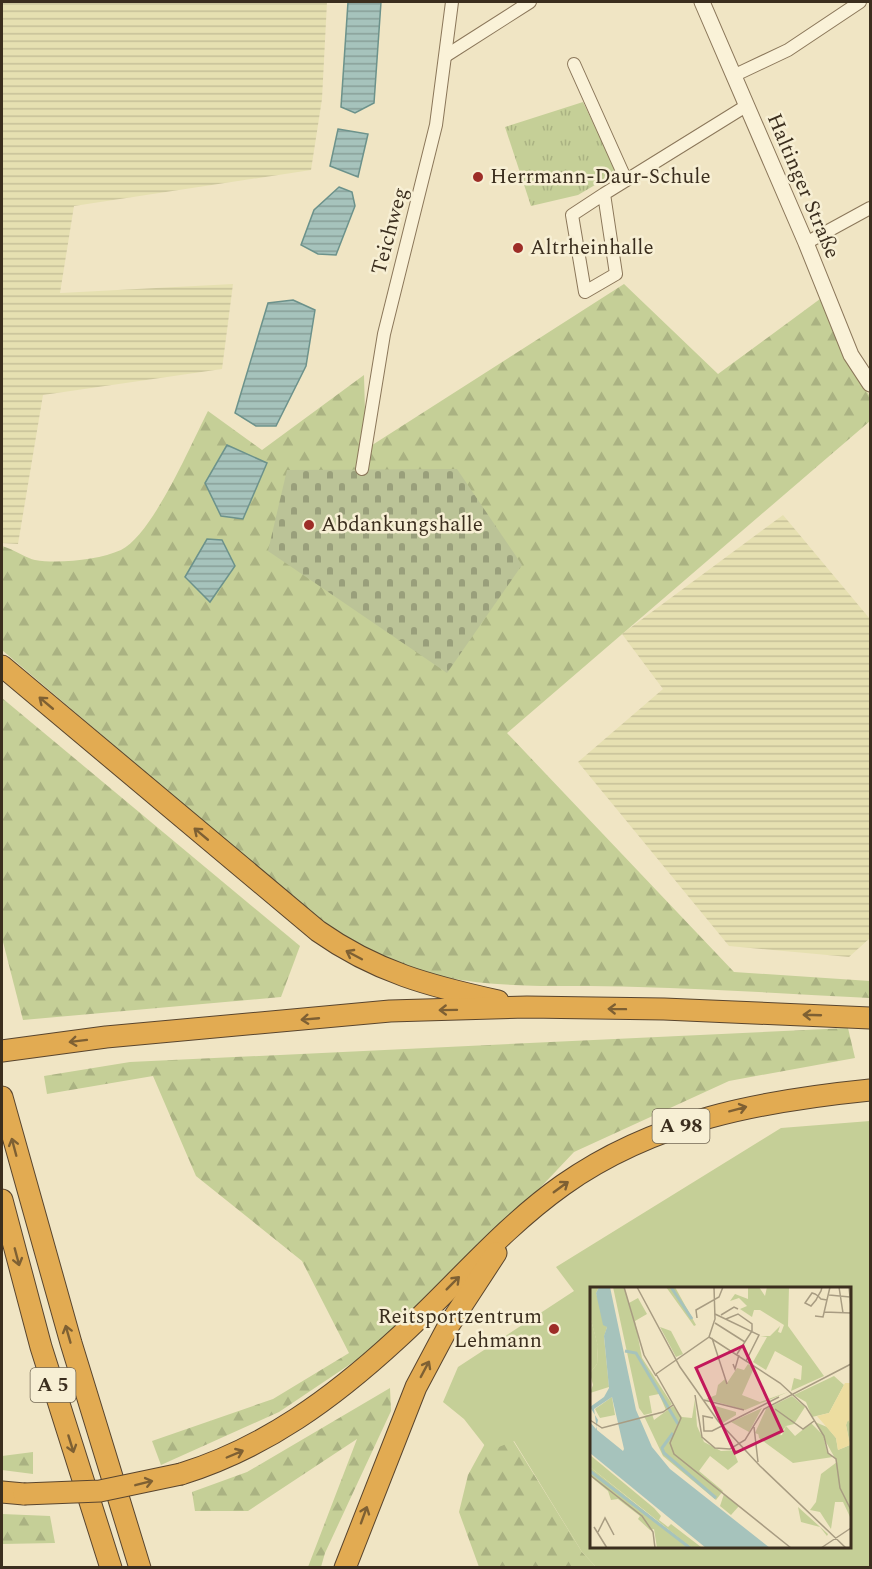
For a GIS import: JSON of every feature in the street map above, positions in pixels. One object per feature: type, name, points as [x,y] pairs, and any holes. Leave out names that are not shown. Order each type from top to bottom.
[{"type":"highway","points":[[2,666],[318,931],[346,951],[407,978],[527,1007]]},
{"type":"highway","points":[[2,1051],[51,1044],[390,1011],[527,1007],[664,1009],[870,1018]]},
{"type":"highway","name":"A 98","points":[[515,1223],[563,1185],[610,1155],[646,1138],[751,1105],[870,1090]]},
{"type":"highway","name":"A 5","points":[[2,1097],[71,1343],[140,1568]]},
{"type":"highway","name":"A 5","points":[[2,1200],[41,1347],[111,1568]]},
{"type":"highway","points":[[345,1568],[384,1463],[416,1387],[449,1325],[515,1223]]},
{"type":"highway","points":[[2,1492],[24,1494],[100,1491],[180,1474],[242,1452],[277,1433],[330,1398],[398,1339],[515,1223]]},
{"type":"street","name":"Teichweg","points":[[362,470],[384,334],[425,176],[447,55],[452,2]]},
{"type":"street","points":[[447,55],[530,2]]},
{"type":"street","name":"Haltinger Straße","points":[[702,2],[806,243],[851,355],[870,384]]},
{"type":"street","points":[[733,76],[788,50],[860,2]]},
{"type":"street","points":[[574,64],[626,180]]},
{"type":"street","points":[[604,194],[616,274],[585,292],[572,215],[604,194],[626,180],[746,106]]},
{"type":"street","points":[[806,243],[870,208]]},
{"type":"shaded area","points":[[2,2],[327,2],[322,99],[311,170],[74,206],[60,293],[233,284],[222,369],[43,395],[18,544],[2,543]]},
{"type":"shaded area","points":[[783,515],[870,619],[870,938],[849,957],[729,946],[578,762],[663,689],[622,634]]},
{"type":"green space","points":[[583,102],[617,172],[578,195],[531,206],[505,127]]},
{"type":"green space","points":[[624,284],[718,374],[820,299],[845,353],[870,397],[870,421],[507,733],[734,972],[870,981],[870,998],[667,988],[508,985],[443,977],[412,969],[381,957],[319,920],[2,650],[2,546],[32,559],[55,562],[90,559],[121,550],[133,541],[158,508],[208,411],[262,450],[364,375],[366,449]]},
{"type":"green space","points":[[457,469],[522,565],[447,673],[268,551],[287,470]]},
{"type":"green space","points":[[2,698],[300,946],[281,997],[23,1020],[2,938]]},
{"type":"green space","points":[[848,1028],[855,1058],[729,1081],[574,1152],[413,1322],[279,1412],[161,1465],[152,1441],[273,1399],[349,1353],[302,1261],[196,1176],[153,1076],[47,1094],[44,1076],[130,1062]]},
{"type":"green space","name":"Reitsportzentrum Lehmann","points":[[870,1121],[870,1567],[596,1567],[582,1552],[514,1441],[489,1451],[464,1419],[443,1402],[458,1367],[574,1291],[556,1267],[781,1128]]},
{"type":"green space","points":[[390,1388],[391,1411],[325,1553],[321,1567],[308,1567],[357,1439],[248,1511],[195,1511],[192,1492],[247,1472]]},
{"type":"green space","points":[[499,1418],[582,1552],[596,1567],[479,1567],[459,1512],[468,1475]]},
{"type":"green space","points":[[33,1452],[33,1474],[2,1470],[2,1456]]},
{"type":"green space","points":[[2,1514],[50,1516],[55,1543],[2,1544]]},
{"type":"water","points":[[348,2],[381,2],[374,103],[355,113],[341,107]]},
{"type":"water","points":[[338,129],[368,134],[358,177],[330,166]]},
{"type":"water","points":[[339,187],[352,192],[355,206],[336,255],[318,254],[301,245],[314,210]]},
{"type":"water","points":[[293,300],[315,310],[306,366],[276,426],[256,426],[235,413],[268,303]]},
{"type":"water","points":[[227,445],[267,463],[243,519],[221,516],[205,483]]},
{"type":"water","points":[[207,539],[222,540],[235,566],[210,602],[185,577]]},
{"type":"place","name":"Herrmann-Daur-Schule","points":[[478,177]]},
{"type":"place","name":"Altrheinhalle","points":[[518,248]]},
{"type":"place","name":"Abdankungshalle","points":[[309,525]]},
{"type":"place","name":"Reitsportzentrum Lehmann","points":[[554,1329]]}]
